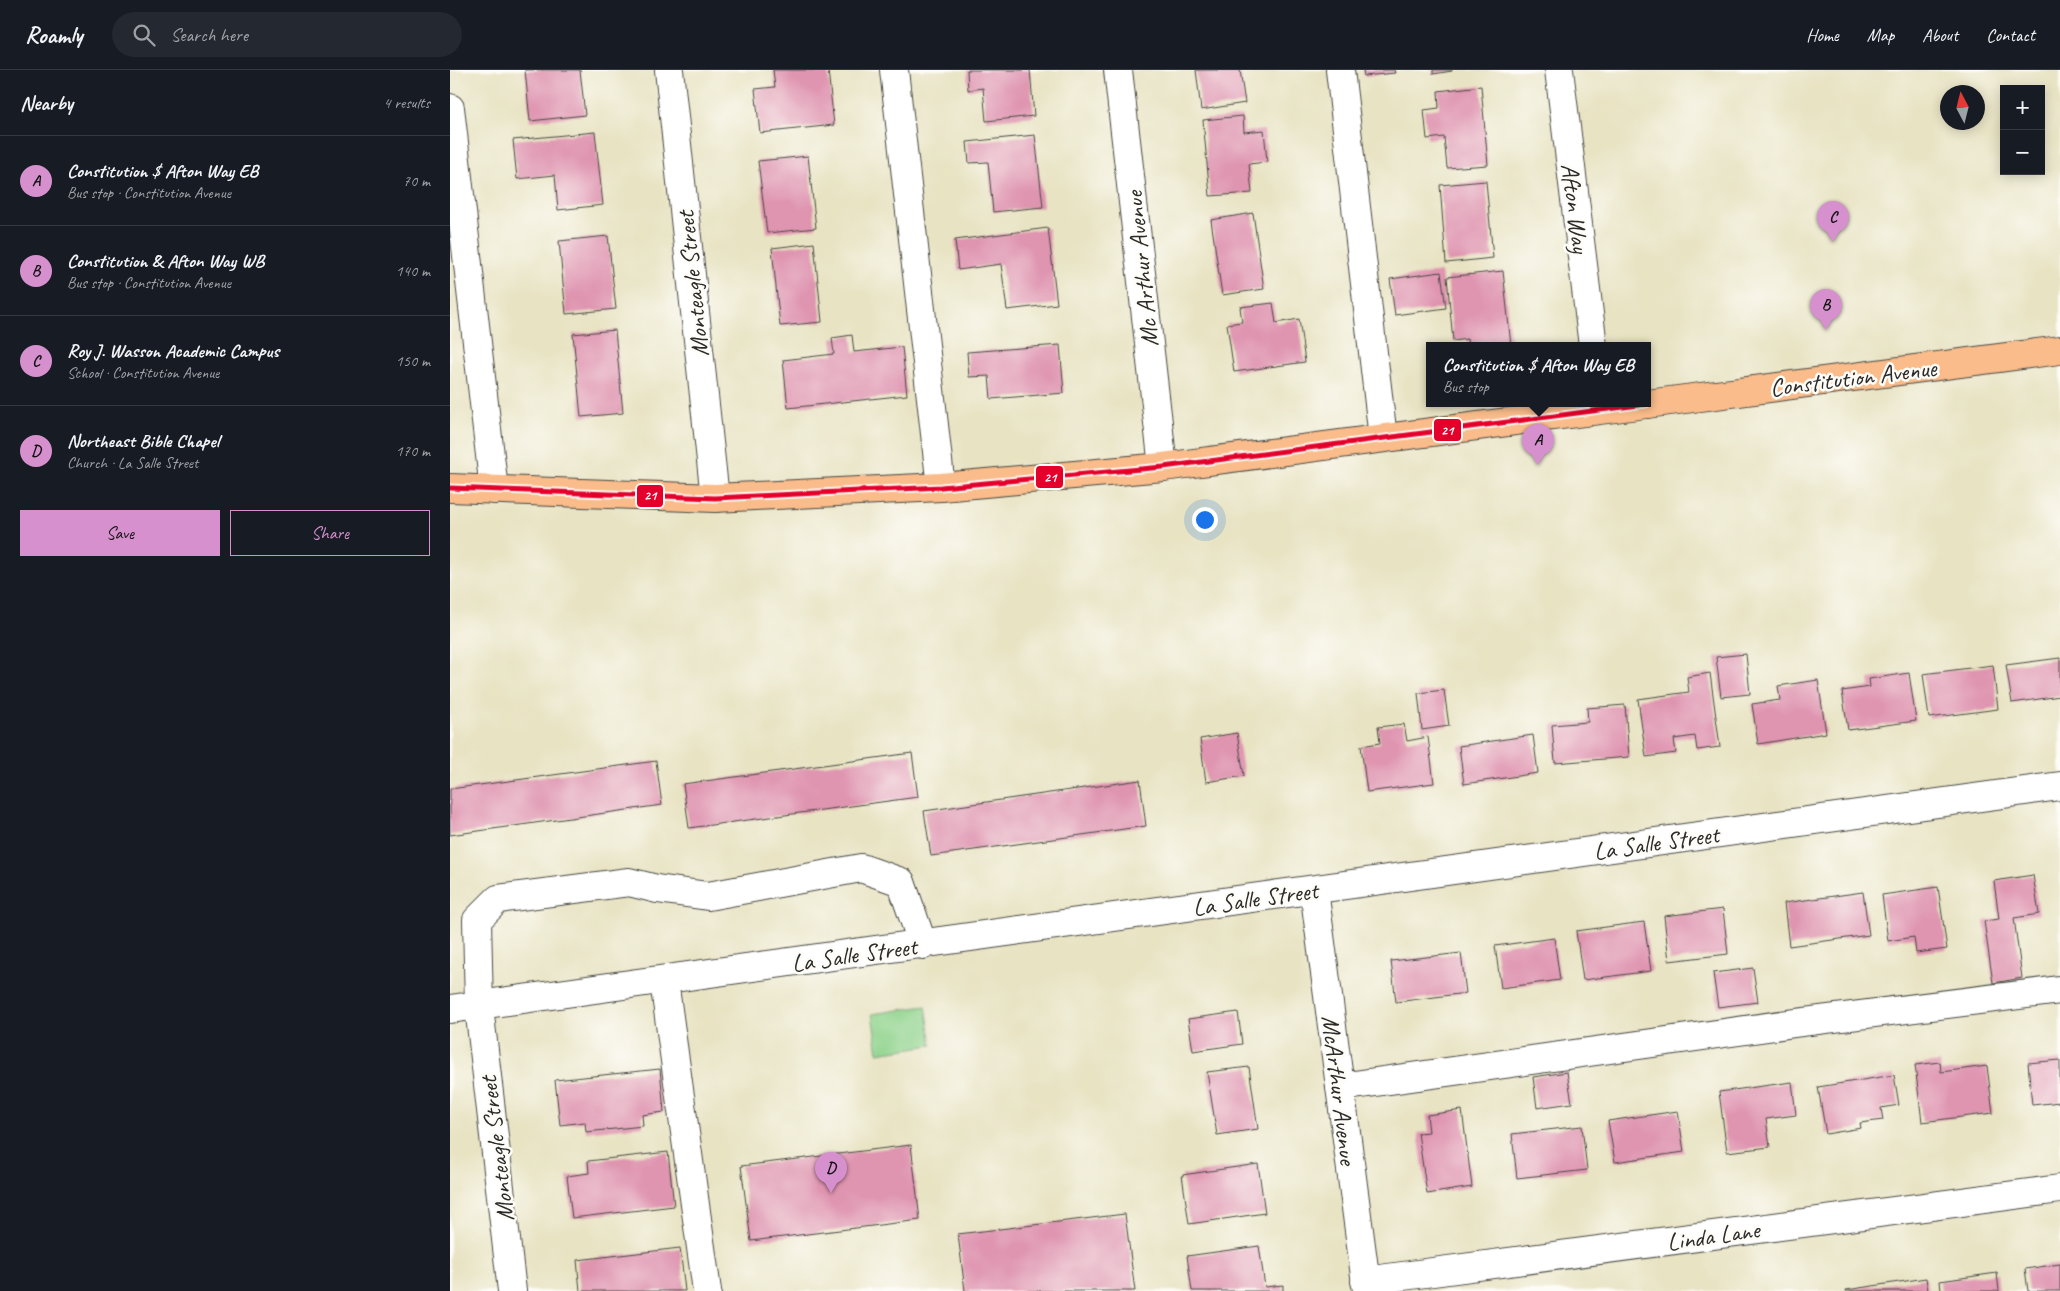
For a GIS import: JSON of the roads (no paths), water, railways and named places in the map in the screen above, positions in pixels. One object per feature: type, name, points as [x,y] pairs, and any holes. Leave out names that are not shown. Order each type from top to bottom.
[{"type":"main road","name":"Constitution Avenue","points":[[1651,403],[2060,350]]},
{"type":"main road","name":"Constitution Avenue","points":[[450,488],[715,498],[941,487],[1163,468],[1601,407]]},
{"type":"street","name":"Monteagle Street","points":[[669,70],[715,498]]},
{"type":"street","points":[[894,70],[941,487]]},
{"type":"street","name":"Mc Arthur Avenue","points":[[1118,70],[1163,468]]},
{"type":"street","points":[[1340,70],[1383,438]]},
{"type":"street","name":"Afton Way","points":[[1559,70],[1593,342]]},
{"type":"street","points":[[450,108],[494,490]]},
{"type":"street","name":"La Salle Street","points":[[450,1009],[478,1007],[2060,786]]},
{"type":"street","name":"Monteagle Street","points":[[512,1291],[478,1007],[478,920],[498,899],[630,882],[657,889],[708,896],[861,868],[901,882],[923,945]]},
{"type":"street","name":"McArthur Avenue","points":[[1314,890],[1366,1286]]},
{"type":"street","points":[[664,981],[707,1291]]},
{"type":"street","points":[[1340,1087],[1795,1023],[2060,990]]},
{"type":"street","name":"Linda Lane","points":[[1366,1286],[2060,1189]]},
{"type":"place","name":"Roy J. Wasson Academic Campus","points":[[1833,242]]},
{"type":"place","name":"Constitution & Afton Way WB","points":[[1826,330]]},
{"type":"place","name":"Constitution $ Afton Way EB","points":[[1538,465]]},
{"type":"place","name":"Northeast Bible Chapel","points":[[831,1193]]}]
